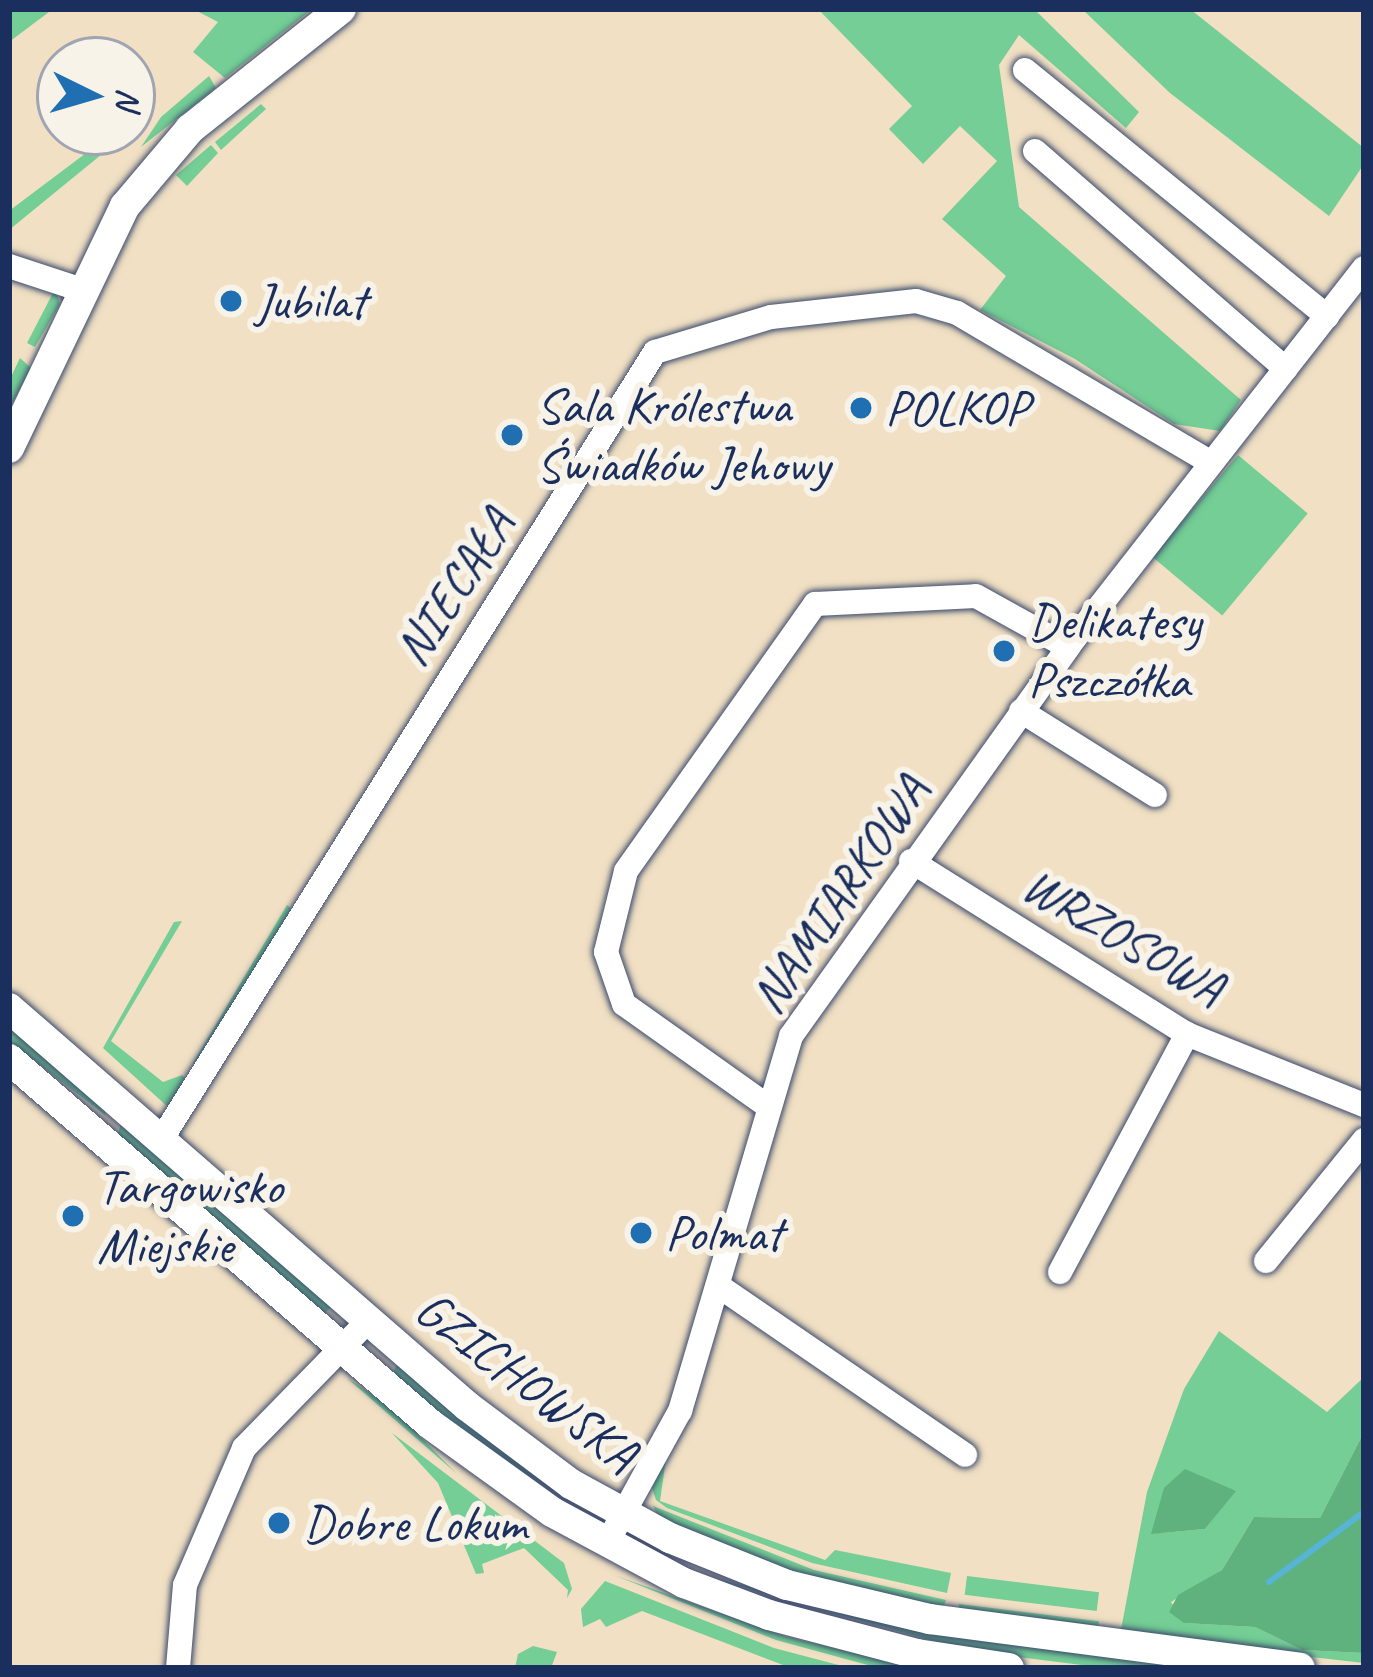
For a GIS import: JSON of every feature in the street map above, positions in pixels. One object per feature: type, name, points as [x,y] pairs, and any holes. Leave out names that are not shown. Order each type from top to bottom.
[{"type":"street","points":[[9,448],[125,206],[156,166],[341,9]]},
{"type":"street","points":[[1025,70],[1327,316]]},
{"type":"street","points":[[1035,151],[1286,369]]},
{"type":"street","points":[[9,266],[85,291]]},
{"type":"street","name":"NAMIARKOWA","points":[[607,1543],[680,1411],[720,1287],[766,1105],[791,1036],[1068,646],[1364,268]]},
{"type":"street","name":"NIECAŁA","points":[[161,1140],[655,352],[771,317],[916,301],[957,314],[1210,462]]},
{"type":"street","points":[[766,1105],[624,1004],[606,952],[626,871],[815,604],[976,596],[1068,646]]},
{"type":"street","points":[[1022,710],[1155,795]]},
{"type":"street","name":"WRZOSOWA","points":[[911,861],[1187,1034],[1364,1106]]},
{"type":"street","name":"GZICHOWSKA","points":[[9,1008],[368,1321],[532,1456],[621,1513],[787,1585],[930,1619],[1300,1668]]},
{"type":"street","points":[[1060,1272],[1187,1034]]},
{"type":"street","name":"GZICHOWSKA","points":[[9,1059],[491,1469],[607,1543],[769,1615],[916,1654],[1009,1668]]},
{"type":"street","points":[[1266,1261],[1364,1140]]},
{"type":"street","points":[[720,1287],[775,1318],[964,1455]]},
{"type":"street","points":[[178,1668],[185,1585],[244,1448],[368,1321]]},
{"type":"green space","points":[[9,9],[53,9],[9,42]]},
{"type":"green space","points":[[193,9],[312,9],[225,78],[193,52],[218,22]]},
{"type":"green space","points":[[818,9],[1034,9],[1139,112],[1126,128],[1019,35],[999,65],[1019,207],[1241,400],[1220,431],[1174,424],[1075,359],[980,310],[1006,276],[942,219],[997,161],[960,126],[923,164],[889,129],[912,106]]},
{"type":"green space","points":[[1082,9],[1190,9],[1364,148],[1364,164],[1329,216],[1170,93]]},
{"type":"green space","points":[[209,76],[216,88],[156,135],[161,117]]},
{"type":"green space","points":[[261,104],[266,109],[221,150],[215,142]]},
{"type":"green space","points":[[211,145],[218,153],[187,186],[176,175]]},
{"type":"green space","points":[[82,156],[100,156],[9,230],[9,211]]},
{"type":"green space","points":[[55,289],[60,304],[35,347],[27,343]]},
{"type":"green space","points":[[20,358],[31,368],[9,409],[9,381]]},
{"type":"green space","points":[[1238,455],[1308,513],[1222,615],[1153,557]]},
{"type":"green space","points":[[287,905],[293,910],[197,1066],[193,1063]]},
{"type":"green space","points":[[182,921],[111,1041],[163,1082],[182,1075],[187,1081],[169,1108],[103,1048],[174,922]]},
{"type":"green space","points":[[9,1026],[106,1110],[105,1115],[9,1041]]},
{"type":"green space","points":[[121,1123],[332,1306],[325,1313],[139,1156],[118,1134]]},
{"type":"green space","points":[[1219,1331],[1327,1412],[1364,1377],[1364,1432],[1320,1518],[1254,1517],[1222,1570],[1171,1602],[1185,1623],[1255,1627],[1302,1650],[1364,1653],[1364,1663],[1120,1635],[1147,1492],[1184,1389]],"holes":[[[1180,1476],[1235,1491],[1205,1529],[1160,1533]]]},
{"type":"green space","points":[[397,1364],[555,1492],[461,1434],[393,1373]]},
{"type":"green space","points":[[347,1378],[391,1407],[456,1473]]},
{"type":"green space","points":[[1364,1432],[1364,1653],[1302,1650],[1255,1627],[1184,1623],[1169,1612],[1178,1595],[1222,1570],[1254,1517],[1320,1518]]},
{"type":"green space","points":[[392,1433],[564,1563],[572,1589],[567,1598],[568,1590],[524,1548],[482,1564],[484,1573],[476,1574],[438,1483]]},
{"type":"green space","points":[[666,1459],[660,1501],[825,1560],[835,1550],[951,1573],[947,1593],[812,1563],[667,1508],[656,1500],[652,1488]]},
{"type":"green space","points":[[1185,1469],[1236,1491],[1205,1529],[1151,1534],[1164,1488]]},
{"type":"green space","points":[[653,1506],[814,1570],[946,1600],[942,1610],[906,1604],[742,1556],[658,1516]]},
{"type":"green space","points":[[614,1575],[784,1636],[916,1668],[875,1667],[776,1640]]},
{"type":"green space","points":[[967,1576],[1099,1592],[1097,1611],[965,1595]]},
{"type":"green space","points":[[707,1577],[971,1640],[1202,1668],[1106,1668],[969,1651]]},
{"type":"green space","points":[[605,1581],[774,1648],[850,1668],[791,1668],[642,1611],[606,1627],[600,1619],[583,1627],[581,1609]]},
{"type":"green space","points":[[959,1604],[1099,1621],[1098,1630],[958,1613]]},
{"type":"green space","points":[[533,1646],[557,1652],[551,1668],[515,1668],[518,1654]]},
{"type":"waterway","points":[[1269,1582],[1364,1512]]},
{"type":"place","name":"Jubilat","points":[[231,301]]},
{"type":"place","name":"POLKOP","points":[[861,408]]},
{"type":"place","name":"Sala Królestwa Świadków Jehowy","points":[[512,435]]},
{"type":"place","name":"Delikatesy Pszczółka","points":[[1004,651]]},
{"type":"place","name":"Targowisko Miejskie","points":[[73,1216]]},
{"type":"place","name":"Polmat","points":[[641,1233]]},
{"type":"place","name":"Dobre Lokum","points":[[279,1523]]}]
